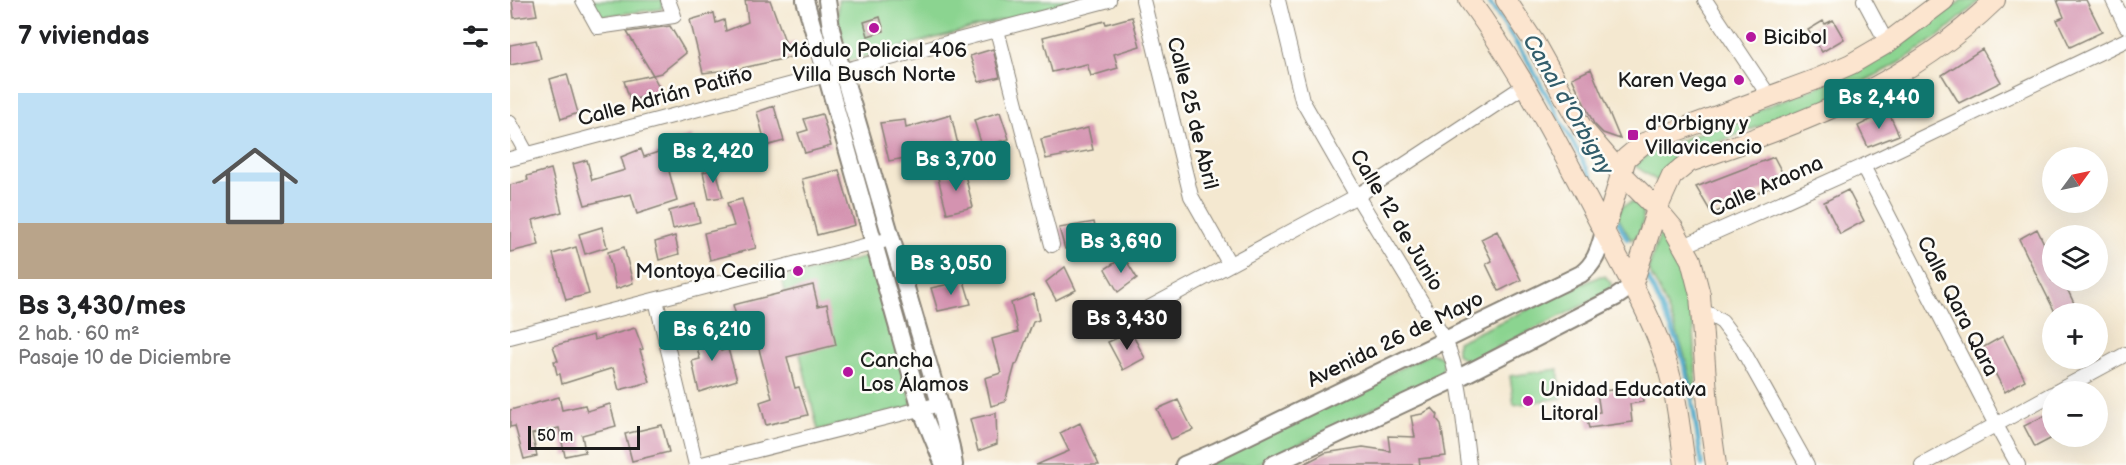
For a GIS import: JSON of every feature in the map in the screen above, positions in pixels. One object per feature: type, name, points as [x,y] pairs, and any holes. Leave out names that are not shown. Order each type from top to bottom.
[{"type":"main road","points":[[1469,0],[1489,27],[1524,86],[1651,323],[1667,363],[1677,408],[1685,465]]},
{"type":"main road","points":[[1506,0],[1534,42],[1582,128],[1620,172],[1658,209],[1691,260],[1702,314],[1708,407],[1716,465]]},
{"type":"main road","points":[[1604,232],[1626,158],[1644,143],[1842,68],[1887,44],[1944,0]]},
{"type":"main road","points":[[1632,286],[1658,209],[1672,176],[1689,162],[1769,134],[1865,94],[1905,72],[1940,47],[1972,23],[1995,0]]},
{"type":"street","points":[[583,0],[598,27],[674,16],[668,0]]},
{"type":"street","points":[[805,0],[921,409],[944,465]]},
{"type":"street","points":[[827,0],[831,28],[940,404],[954,465]]},
{"type":"street","name":"Calle Adrián Patiño","points":[[510,159],[1109,0]]},
{"type":"street","name":"Calle 25 de Abril","points":[[1143,0],[1191,196],[1229,263]]},
{"type":"street","name":"Calle 12 de Junio","points":[[1278,0],[1302,99],[1357,196],[1445,340],[1452,356],[1458,378],[1469,465]]},
{"type":"street","points":[[1705,0],[1769,96]]},
{"type":"street","points":[[1864,0],[1887,44]]},
{"type":"street","points":[[2114,0],[2126,27]]},
{"type":"street","points":[[997,30],[1052,245]]},
{"type":"street","name":"Calle Araona","points":[[1684,246],[1863,166],[2126,40]]},
{"type":"street","points":[[1095,319],[1130,318],[1357,196],[1524,86]]},
{"type":"street","points":[[510,123],[527,154]]},
{"type":"street","name":"Calle Qara Qara","points":[[1863,166],[1995,425],[2018,465]]},
{"type":"street","name":"Avenida 26 de Mayo","points":[[1184,465],[1581,274],[1596,260],[1604,232]]},
{"type":"street","points":[[510,337],[891,239]]},
{"type":"street","points":[[1272,465],[1458,378],[1616,297],[1632,286]]},
{"type":"street","points":[[656,300],[697,465],[940,404]]},
{"type":"street","points":[[1702,314],[1709,314],[1722,322],[1741,347],[1807,465]]},
{"type":"street","points":[[2077,381],[2126,355]]},
{"type":"street","points":[[1922,465],[2042,399]]},
{"type":"green space","points":[[590,0],[663,0],[662,9],[603,16],[596,11]]},
{"type":"green space","points":[[838,0],[1079,0],[848,61],[838,22]]},
{"type":"green space","points":[[1962,0],[1981,0],[1939,36],[1899,63],[1828,100],[1679,157],[1666,167],[1659,182],[1635,166],[1651,152],[1862,69],[1910,39]]},
{"type":"green space","points":[[1632,202],[1640,205],[1643,220],[1638,234],[1631,240],[1617,216],[1622,206]]},
{"type":"green space","points":[[1661,231],[1682,271],[1688,291],[1694,333],[1696,399],[1677,332],[1648,269]]},
{"type":"green space","points":[[867,257],[872,260],[912,403],[909,407],[818,430],[782,278]]},
{"type":"green space","points":[[1600,276],[1605,276],[1611,283],[1611,288],[1606,294],[1472,360],[1465,360],[1457,354],[1457,342]]},
{"type":"green space","points":[[1431,353],[1441,357],[1444,363],[1441,374],[1434,379],[1255,465],[1205,465]]},
{"type":"green space","points":[[1558,369],[1562,398],[1514,405],[1510,376]]},
{"type":"building","points":[[512,0],[534,0],[537,15],[514,18]]},
{"type":"building","points":[[745,0],[770,0],[786,44],[796,42],[800,55],[734,70],[703,73],[690,20],[714,13],[716,23],[724,20],[726,31],[748,22]]},
{"type":"building","points":[[2057,0],[2086,0],[2102,32],[2070,47],[2057,20],[2064,17]]},
{"type":"building","points":[[880,17],[884,31],[868,36],[864,22]]},
{"type":"building","points":[[1132,17],[1140,46],[1114,54],[1118,68],[1091,76],[1087,64],[1052,72],[1043,37],[1105,21],[1106,24]]},
{"type":"building","points":[[1833,20],[1844,39],[1822,52],[1808,30],[1823,21],[1825,24]]},
{"type":"building","points":[[670,26],[686,53],[661,73],[653,75],[627,32]]},
{"type":"building","points":[[536,40],[541,59],[510,65],[510,45]]},
{"type":"building","points":[[993,49],[1000,77],[979,82],[970,56]]},
{"type":"building","points":[[1982,49],[2001,82],[1959,103],[1942,75]]},
{"type":"building","points":[[1591,69],[1620,139],[1603,133],[1594,124],[1572,78]]},
{"type":"building","points":[[567,74],[578,113],[561,119],[550,79]]},
{"type":"building","points":[[653,75],[662,93],[630,100],[624,81]]},
{"type":"building","points":[[774,106],[784,141],[766,146],[757,112]]},
{"type":"building","points":[[1888,111],[1899,135],[1868,147],[1858,126]]},
{"type":"building","points":[[1000,112],[1009,139],[982,146],[974,120]]},
{"type":"building","points":[[822,114],[831,146],[805,153],[798,133],[808,130],[804,119]]},
{"type":"building","points":[[951,115],[959,149],[928,157],[927,154],[889,161],[880,123],[905,120],[906,128]]},
{"type":"building","points":[[1088,128],[1093,150],[1046,159],[1041,139]]},
{"type":"building","points":[[691,136],[699,163],[669,171],[677,201],[637,214],[631,194],[585,205],[573,164],[587,160],[592,180],[625,170],[621,157],[641,149],[644,157],[672,147],[671,142]]},
{"type":"building","points":[[1774,157],[1786,180],[1712,214],[1696,187]]},
{"type":"building","points":[[551,169],[562,212],[533,220],[539,245],[510,252],[510,185],[528,180],[527,176]]},
{"type":"building","points":[[716,169],[723,197],[709,199],[703,172]]},
{"type":"building","points":[[839,170],[855,225],[817,235],[802,179]]},
{"type":"building","points":[[964,171],[973,207],[947,213],[938,178]]},
{"type":"building","points":[[1848,190],[1864,221],[1840,234],[1824,202]]},
{"type":"building","points":[[742,199],[756,248],[710,260],[704,233],[734,226],[727,203]]},
{"type":"building","points":[[695,204],[700,222],[673,229],[669,211]]},
{"type":"building","points":[[1094,222],[1098,241],[1065,249],[1059,228]]},
{"type":"building","points":[[602,227],[607,247],[585,254],[579,234]]},
{"type":"building","points":[[2037,229],[2042,239],[2042,286],[2037,276],[2019,239]]},
{"type":"building","points":[[1497,231],[1521,280],[1499,291],[1486,264],[1492,261],[1481,239]]},
{"type":"building","points":[[675,236],[679,254],[659,260],[655,242]]},
{"type":"building","points":[[576,247],[589,294],[566,300],[553,254]]},
{"type":"building","points":[[624,247],[633,283],[616,289],[608,252]]},
{"type":"building","points":[[1124,257],[1137,278],[1118,292],[1105,269]]},
{"type":"building","points":[[1065,267],[1076,290],[1056,300],[1046,282]]},
{"type":"building","points":[[964,281],[971,304],[938,311],[931,288]]},
{"type":"building","points":[[813,285],[818,306],[827,304],[836,345],[787,357],[795,388],[799,387],[808,415],[766,425],[760,402],[772,398],[755,334],[742,337],[733,305]]},
{"type":"building","points":[[2044,291],[2068,291],[2074,303],[2050,303]]},
{"type":"building","points":[[1034,294],[1039,320],[1033,322],[1015,365],[1005,402],[991,406],[985,378],[1001,373],[992,339],[1018,332],[1011,303]]},
{"type":"building","points":[[704,326],[707,339],[717,337],[721,351],[728,349],[737,380],[699,392],[692,361],[700,359],[692,328]]},
{"type":"building","points":[[635,328],[643,349],[640,350],[650,382],[619,390],[613,368],[562,384],[560,374],[557,374],[554,361],[558,361],[553,346],[593,335],[594,340]]},
{"type":"building","points":[[1131,332],[1145,358],[1123,370],[1108,342]]},
{"type":"building","points":[[2003,336],[2025,380],[2005,392],[1982,348]]},
{"type":"building","points":[[1640,386],[1643,402],[1630,404],[1632,422],[1589,428],[1585,413],[1600,412],[1597,392]]},
{"type":"building","points":[[559,397],[562,410],[585,405],[587,411],[610,404],[616,426],[582,435],[585,452],[565,456],[559,428],[532,434],[537,456],[524,459],[515,426],[510,427],[510,410]]},
{"type":"building","points":[[1178,400],[1193,430],[1171,439],[1157,409]]},
{"type":"building","points":[[1432,408],[1441,424],[1446,456],[1419,459],[1420,465],[1302,465],[1325,453],[1363,447],[1390,451],[1388,436],[1415,437],[1411,416],[1422,414]]},
{"type":"building","points":[[996,413],[997,444],[978,451],[970,419]]},
{"type":"building","points":[[2042,417],[2042,443],[2035,447],[2024,426]]},
{"type":"building","points":[[1080,423],[1099,465],[1036,465],[1069,451],[1060,433]]},
{"type":"building","points":[[662,425],[669,452],[632,461],[625,434]]},
{"type":"waterway","name":"Canal d'Orbigny","points":[[1488,0],[1529,63],[1601,194]]},
{"type":"waterway","name":"Canal d'Orbigny","points":[[1618,222],[1627,239]]},
{"type":"waterway","name":"Canal d'Orbigny","points":[[1648,278],[1678,343],[1690,386],[1702,465]]},
{"type":"place","name":"Módulo Policial 406 Villa Busch Norte","points":[[874,28]]},
{"type":"place","name":"Bicibol","points":[[1751,37]]},
{"type":"place","name":"Karen Vega","points":[[1739,80]]},
{"type":"place","name":"d'Orbigny y Villavicencio","points":[[1633,135]]},
{"type":"place","name":"Montoya Cecilia","points":[[798,271]]},
{"type":"place","name":"Cancha Los Álamos","points":[[848,372]]},
{"type":"place","name":"Unidad Educativa Litoral","points":[[1528,401]]}]
